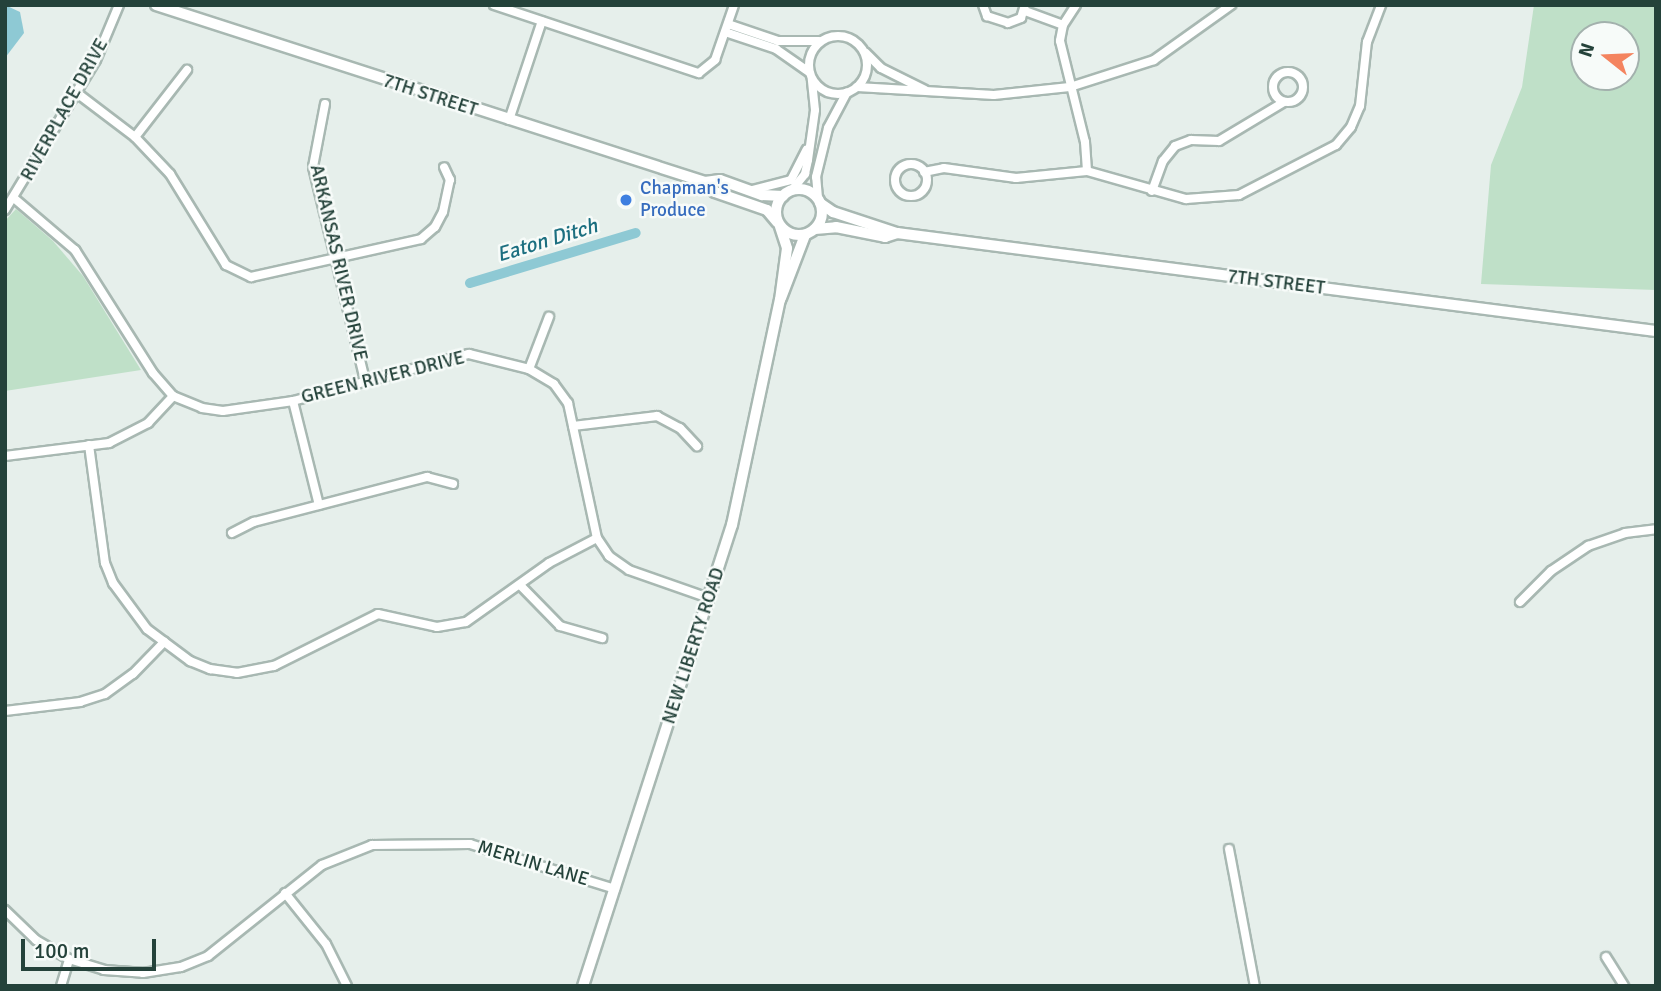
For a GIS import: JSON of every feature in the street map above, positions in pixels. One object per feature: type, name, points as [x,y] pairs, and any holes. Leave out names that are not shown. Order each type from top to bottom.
[{"type":"street","name":"RIVERPLACE DRIVE","points":[[5,210],[15,198],[77,93],[118,5]]},
{"type":"street","name":"7TH STREET","points":[[156,5],[705,182],[720,180],[751,190],[788,193]]},
{"type":"street","points":[[494,5],[699,73],[711,67],[734,5]]},
{"type":"street","points":[[983,5],[988,16],[1008,23],[1025,8],[1063,25]]},
{"type":"street","points":[[1076,5],[1063,25],[1060,41],[1085,142],[1087,171]]},
{"type":"street","points":[[726,27],[776,48],[811,75],[823,90],[848,92],[857,88],[902,93],[925,90],[994,95],[1070,87],[1154,60],[1231,5]]},
{"type":"street","points":[[924,172],[944,168],[1016,178],[1087,171],[1186,199],[1239,195],[1336,145],[1351,127],[1360,106],[1367,42],[1381,5]]},
{"type":"street","points":[[509,120],[542,21]]},
{"type":"street","points":[[726,27],[794,44],[842,35],[881,68],[925,90]]},
{"type":"street","points":[[822,40],[812,51],[814,110],[805,174],[776,211],[779,224],[794,235],[810,232],[822,214],[816,177],[828,128],[848,92]]},
{"type":"street","points":[[857,88],[867,71],[865,52]]},
{"type":"street","points":[[135,137],[187,70]]},
{"type":"street","points":[[77,93],[135,137],[170,174],[226,265],[251,277],[421,239],[435,227],[450,180],[444,167]]},
{"type":"street","points":[[1152,191],[1163,161],[1175,146],[1191,140],[1219,141],[1284,102]]},
{"type":"street","name":"ARKANSAS RIVER DRIVE","points":[[325,104],[313,167],[365,380]]},
{"type":"street","points":[[751,190],[791,180],[807,147]]},
{"type":"street","name":"7TH STREET","points":[[705,182],[715,192],[767,210],[779,224]]},
{"type":"street","points":[[788,193],[809,191],[819,201]]},
{"type":"street","points":[[5,456],[89,445],[127,436],[148,423],[173,396],[153,373],[75,250],[15,198]]},
{"type":"street","name":"7TH STREET","points":[[819,201],[897,233],[1656,331]]},
{"type":"street","name":"NEW LIBERTY ROAD","points":[[583,986],[732,524],[780,300],[787,248],[779,224]]},
{"type":"street","name":"7TH STREET","points":[[810,232],[836,227],[886,237],[897,233]]},
{"type":"street","name":"NEW LIBERTY ROAD","points":[[780,300],[810,232]]},
{"type":"street","points":[[529,369],[548,317]]},
{"type":"street","name":"GREEN RIVER DRIVE","points":[[173,396],[223,411],[293,401],[469,354],[529,369],[554,384],[568,403],[597,538],[609,556],[629,570],[709,598]]},
{"type":"street","points":[[293,401],[319,505]]},
{"type":"street","points":[[573,426],[657,416],[680,428],[697,446]]},
{"type":"street","points":[[89,445],[105,563],[128,608],[164,642],[190,661],[237,673],[274,666],[371,616],[387,615],[437,627],[466,622],[521,586],[549,563],[597,538]]},
{"type":"street","points":[[232,533],[254,522],[427,477],[453,484]]},
{"type":"street","points":[[1520,602],[1551,571],[1588,547],[1625,533],[1656,529]]},
{"type":"street","points":[[521,586],[560,625],[602,638]]},
{"type":"street","points":[[5,711],[80,702],[105,694],[133,674],[164,642]]},
{"type":"street","name":"MERLIN LANE","points":[[5,910],[36,940],[69,959],[124,972],[181,967],[227,944],[285,893],[322,865],[372,845],[417,842],[470,844],[615,888]]},
{"type":"street","points":[[1229,849],[1255,986]]},
{"type":"street","points":[[285,893],[326,944],[347,986]]},
{"type":"street","points":[[1606,957],[1624,986]]},
{"type":"street","points":[[61,986],[69,959]]},
{"type":"green space","points":[[1534,5],[1656,5],[1656,290],[1481,284],[1491,165],[1522,87]]},
{"type":"green space","points":[[16,209],[53,241],[83,276],[141,370],[5,391],[5,221]]},
{"type":"water","points":[[5,5],[20,12],[24,33],[5,58]]},
{"type":"waterway","name":"Eaton Ditch","points":[[470,283],[636,233]]},
{"type":"place","name":"Chapman's Produce","points":[[626,200]]}]
